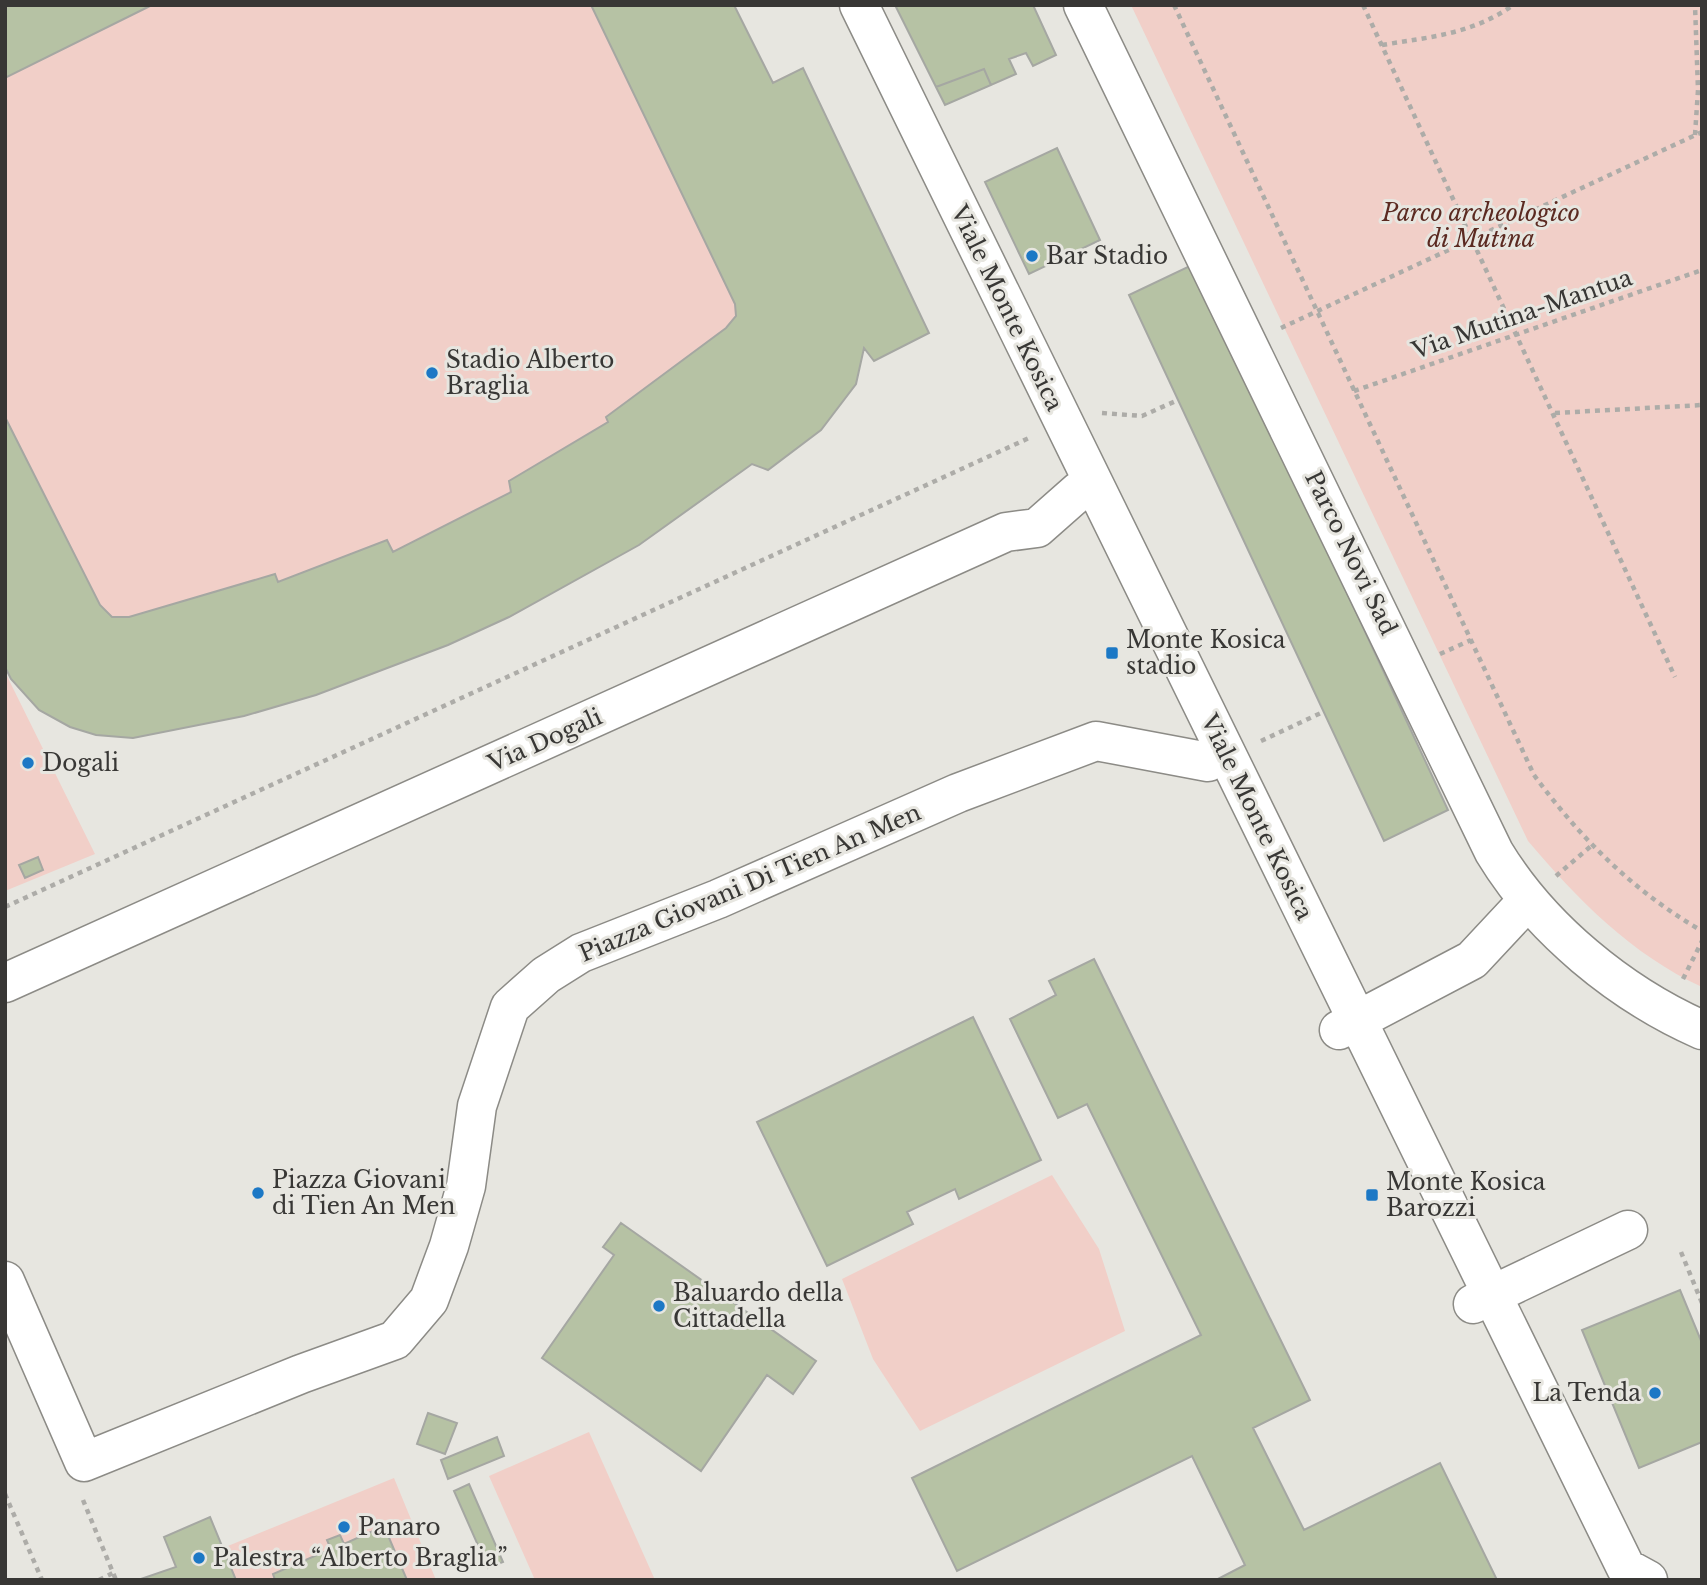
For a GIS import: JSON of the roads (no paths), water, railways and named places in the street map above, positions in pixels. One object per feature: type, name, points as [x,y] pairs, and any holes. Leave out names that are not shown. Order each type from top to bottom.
[{"type":"street","name":"Viale Monte Kosica","points":[[836,5],[1056,427],[1079,491],[1208,762],[1348,1025]]},
{"type":"street","name":"Viale Monte Kosica","points":[[859,5],[1056,427],[1482,1299],[1611,1580]]},
{"type":"street","name":"Parco Novi Sad","points":[[1083,5],[1494,852],[1528,900],[1598,966],[1642,997],[1702,1030]]},
{"type":"street","name":"Via Dogali","points":[[5,983],[1006,532],[1037,528],[1079,491]]},
{"type":"street","name":"Piazza Giovani Di Tien An Men","points":[[5,1282],[84,1462],[301,1374],[395,1340],[429,1300],[449,1246],[466,1186],[477,1106],[510,1007],[546,975],[581,953],[718,899],[859,835],[1030,764],[1096,741],[1208,762]]},
{"type":"street","points":[[1348,1025],[1472,960],[1528,900]]},
{"type":"street","points":[[1482,1299],[1628,1230]]},
{"type":"street","name":"Viale Monte Kosica","points":[[1482,1299],[1626,1568],[1648,1580]]},
{"type":"place","name":"Bar Stadio","points":[[1032,256]]},
{"type":"place","name":"Stadio Alberto Braglia","points":[[432,373]]},
{"type":"place","name":"Monte Kosica stadio","points":[[1112,653]]},
{"type":"place","name":"Dogali","points":[[28,763]]},
{"type":"place","name":"Piazza Giovani di Tien An Men","points":[[258,1193]]},
{"type":"place","name":"Monte Kosica Barozzi","points":[[1372,1195]]},
{"type":"place","name":"Baluardo della Cittadella","points":[[659,1306]]},
{"type":"place","name":"La Tenda","points":[[1655,1393]]},
{"type":"place","name":"Panaro","points":[[344,1527]]},
{"type":"place","name":"Palestra “Alberto Braglia”","points":[[199,1558]]},
{"type":"park label","name":"Parco archeologico di Mutina","points":[[1481,226]]}]
